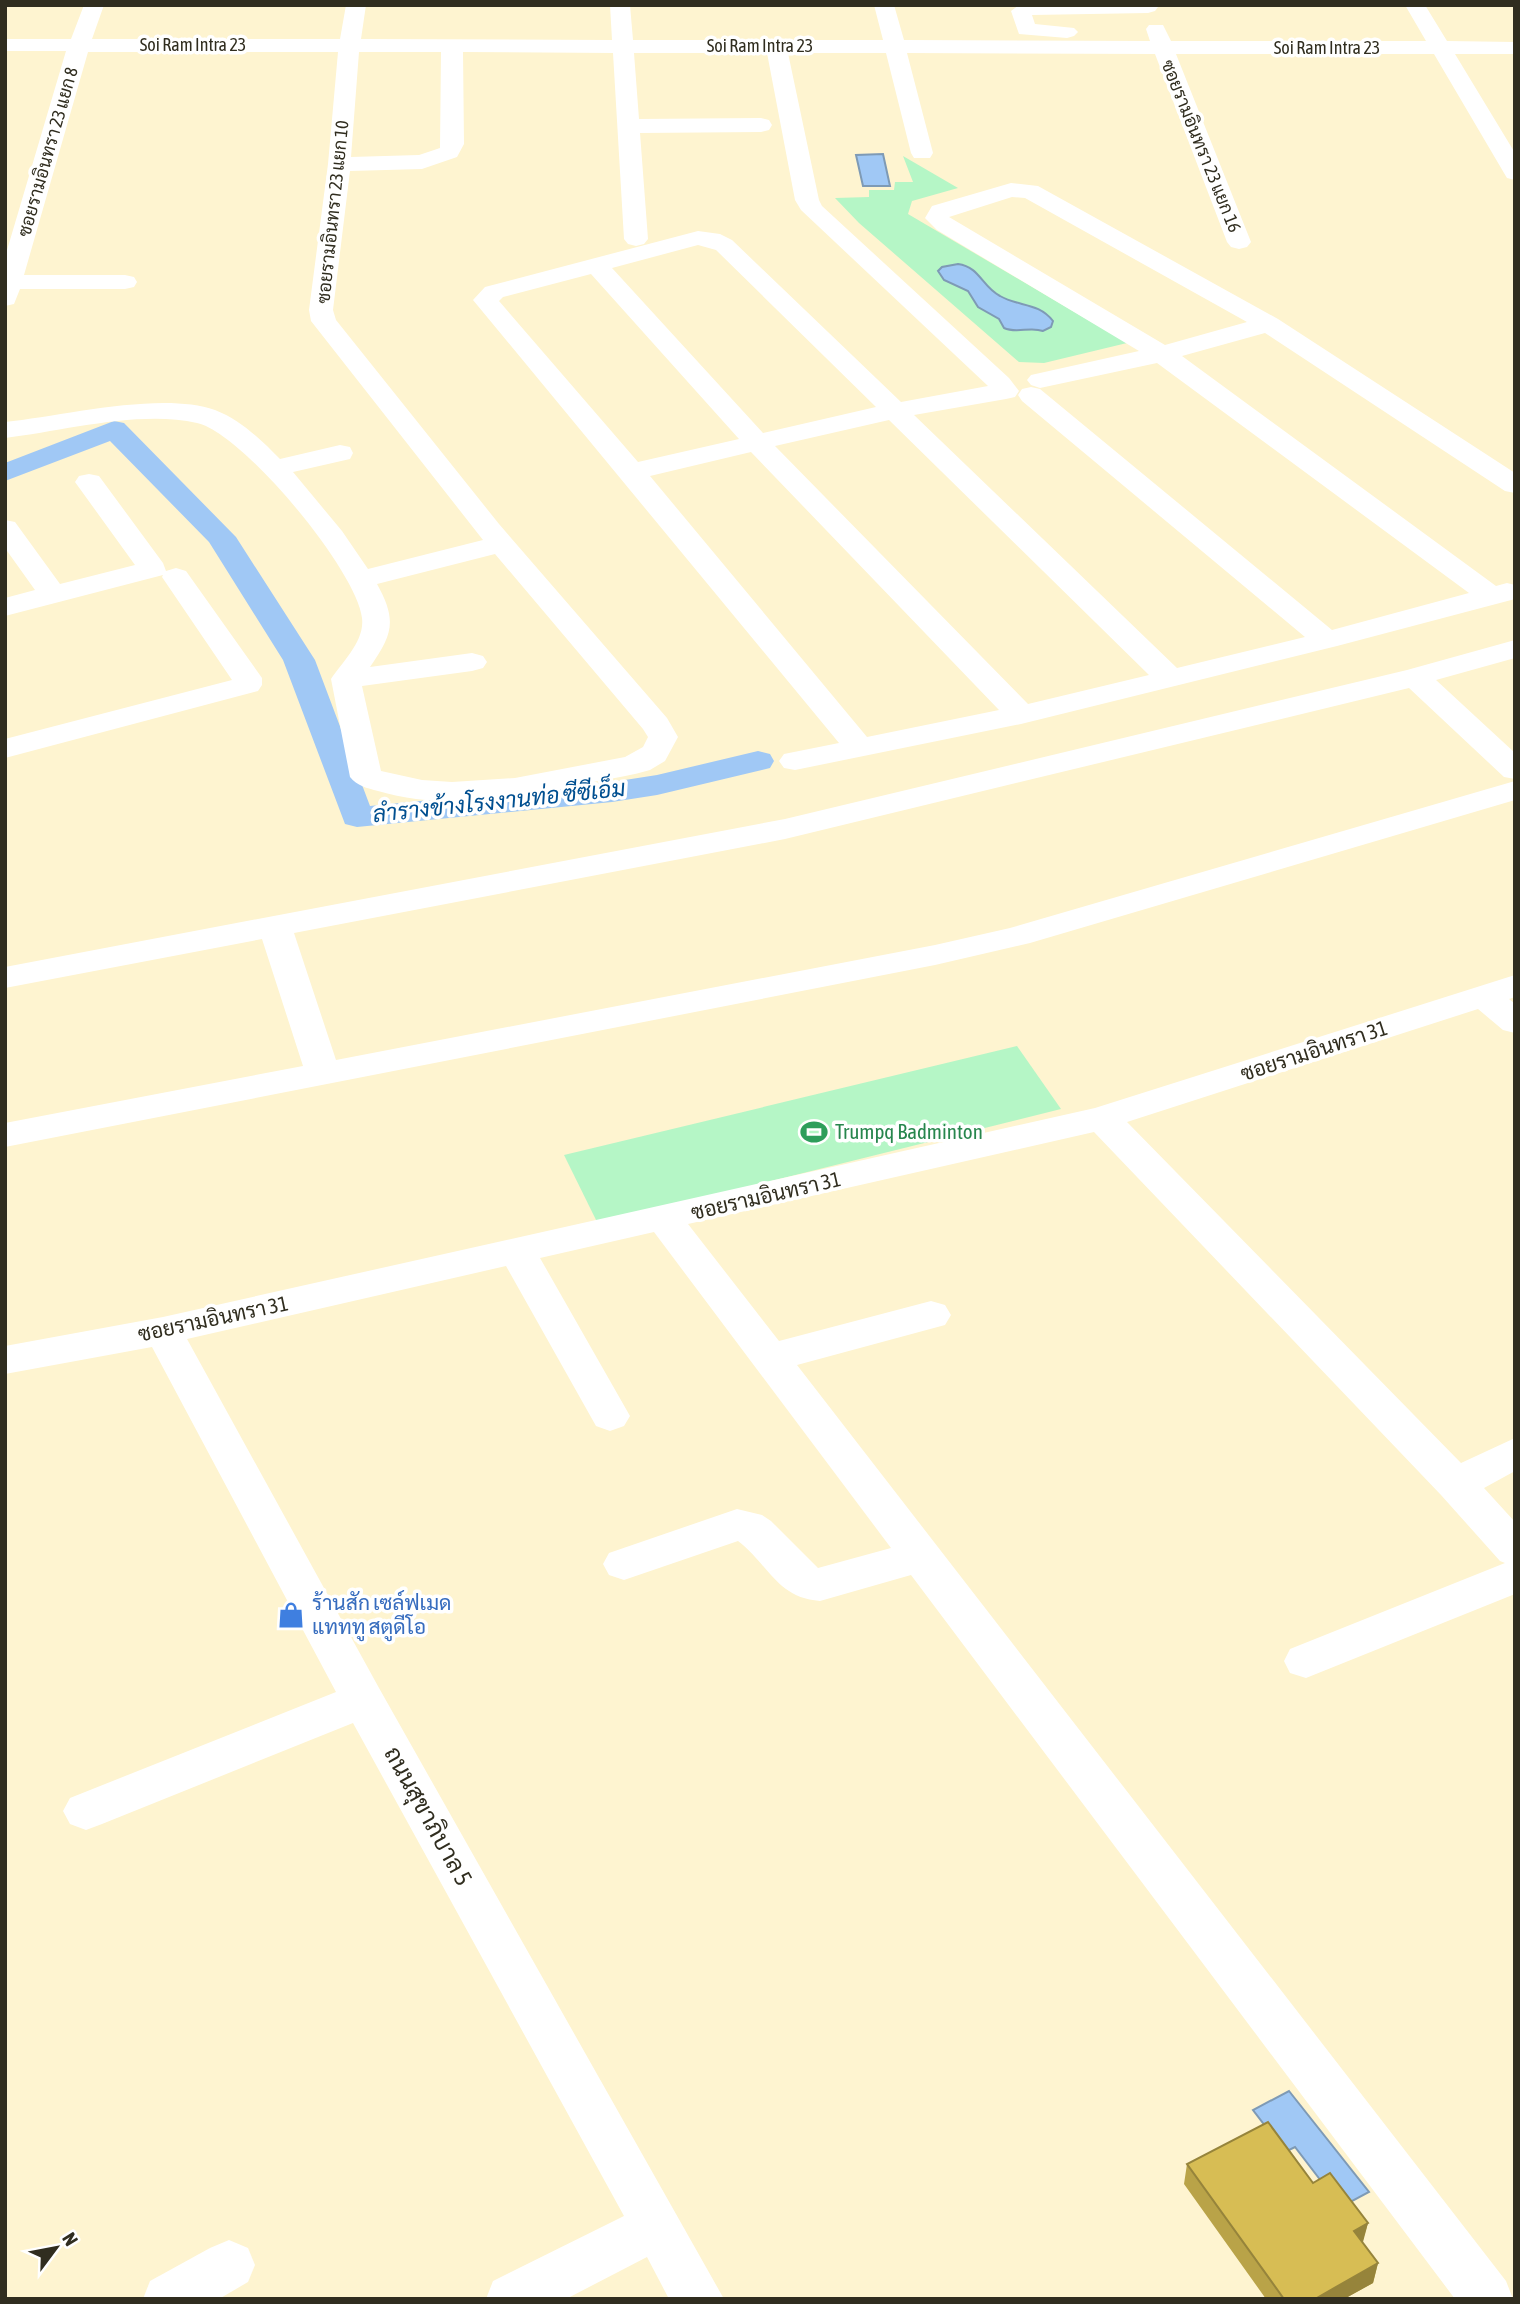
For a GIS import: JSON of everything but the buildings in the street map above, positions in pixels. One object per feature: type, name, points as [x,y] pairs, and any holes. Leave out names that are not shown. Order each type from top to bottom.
[{"type":"street","name":"ซอยรามอินทรา 23 แยก 8","points":[[8,291],[79,45],[94,5]]},
{"type":"street","name":"ซอยรามอินทรา 23 แยก 10","points":[[346,678],[366,777],[384,785],[466,791],[567,779],[644,761],[660,749],[663,737],[656,725],[496,537],[324,321],[321,310],[339,164],[349,46],[356,5]]},
{"type":"street","points":[[620,5],[636,239]]},
{"type":"street","points":[[884,5],[922,153]]},
{"type":"street","points":[[1415,5],[1515,173]]},
{"type":"street","points":[[1148,6],[1038,8],[1021,12],[1025,29],[1033,32],[1160,41]]},
{"type":"street","name":"ซอยรามอินทรา 23 แยก 16","points":[[1148,6],[1239,242]]},
{"type":"street","name":"Soi Ram Intra 23","points":[[5,45],[894,47],[1160,41],[1515,48]]},
{"type":"street","points":[[339,164],[422,162],[449,152],[453,144],[452,46]]},
{"type":"street","points":[[787,47],[807,200],[813,210],[1327,640]]},
{"type":"street","points":[[628,126],[761,125]]},
{"type":"street","points":[[1490,131],[1515,130]]},
{"type":"street","points":[[1504,593],[1162,354],[945,225],[937,218],[940,211],[1011,190],[1030,191],[1269,324],[1515,485]]},
{"type":"street","points":[[859,747],[632,472],[485,300],[494,292],[698,238],[712,239],[724,245],[1170,678]]},
{"type":"street","points":[[596,265],[756,442],[1021,715]]},
{"type":"street","points":[[8,291],[125,282]]},
{"type":"street","points":[[632,472],[893,411],[1162,354],[1269,324]]},
{"type":"street","points":[[5,430],[137,414],[200,415],[217,420],[276,468],[308,503],[361,579],[377,619],[372,640],[346,678]]},
{"type":"street","points":[[276,468],[340,453]]},
{"type":"street","points":[[5,607],[153,569],[89,482]]},
{"type":"street","points":[[5,528],[53,595]]},
{"type":"street","points":[[361,579],[496,537]]},
{"type":"street","points":[[5,749],[247,685],[247,678],[176,577]]},
{"type":"street","points":[[795,761],[1021,715],[1327,640],[1504,593]]},
{"type":"street","points":[[5,978],[785,829],[1415,677],[1515,649]]},
{"type":"street","points":[[346,678],[472,662]]},
{"type":"street","points":[[1415,677],[1515,770]]},
{"type":"street","points":[[5,1135],[935,955],[1018,936],[1515,790]]},
{"type":"street","points":[[275,927],[323,1074]]},
{"type":"street","points":[[1499,991],[1515,1022]]},
{"type":"street","name":"ซอยรามอินทรา 31","points":[[5,1360],[163,1331],[1102,1118],[1499,991]]},
{"type":"street","points":[[1102,1118],[1456,1484],[1515,1549]]},
{"type":"street","points":[[664,1219],[1487,2299]]},
{"type":"street","points":[[517,1252],[610,1416]]},
{"type":"street","points":[[769,1358],[931,1315]]},
{"type":"street","name":"ถนนสุขาภิบาล 5","points":[[163,1331],[363,1700],[698,2299]]},
{"type":"street","points":[[1456,1484],[1515,1453]]},
{"type":"street","points":[[624,1564],[737,1525],[747,1526],[756,1532],[807,1584],[820,1585],[920,1556]]},
{"type":"street","points":[[1306,1661],[1515,1576]]},
{"type":"street","points":[[86,1811],[363,1700]]},
{"type":"street","points":[[512,2299],[656,2225]]},
{"type":"street","points":[[169,2299],[229,2265]]},
{"type":"green space","points":[[903,156],[958,188],[912,201],[908,214],[1127,343],[1044,363],[1019,362],[859,223],[835,198],[869,197],[869,190],[894,190],[895,182],[913,182]]},
{"type":"green space","name":"Trumpq Badminton","points":[[1017,1046],[1061,1109],[598,1224],[564,1155]]},
{"type":"water","points":[[883,154],[890,186],[863,186],[856,155]]},
{"type":"water","points":[[958,264],[971,269],[1000,296],[1047,315],[1053,321],[1051,327],[1043,331],[1004,328],[999,319],[978,307],[968,291],[944,280],[938,271],[942,267]]},
{"type":"water","points":[[1289,2091],[1369,2192],[1341,2207],[1295,2147],[1285,2152],[1253,2110]]},
{"type":"waterway","name":"ลำรางข้างโรงงานท่อ ซีซีเอ็ม","points":[[5,473],[114,429],[221,537],[299,660],[357,817],[612,792],[657,785],[758,761]]},
{"type":"place","name":"Trumpq Badminton","points":[[814,1132]]},
{"type":"place","name":"ร้านสัก เซล์ฟเมด แทททู สตูดีโอ","points":[[291,1615]]}]
